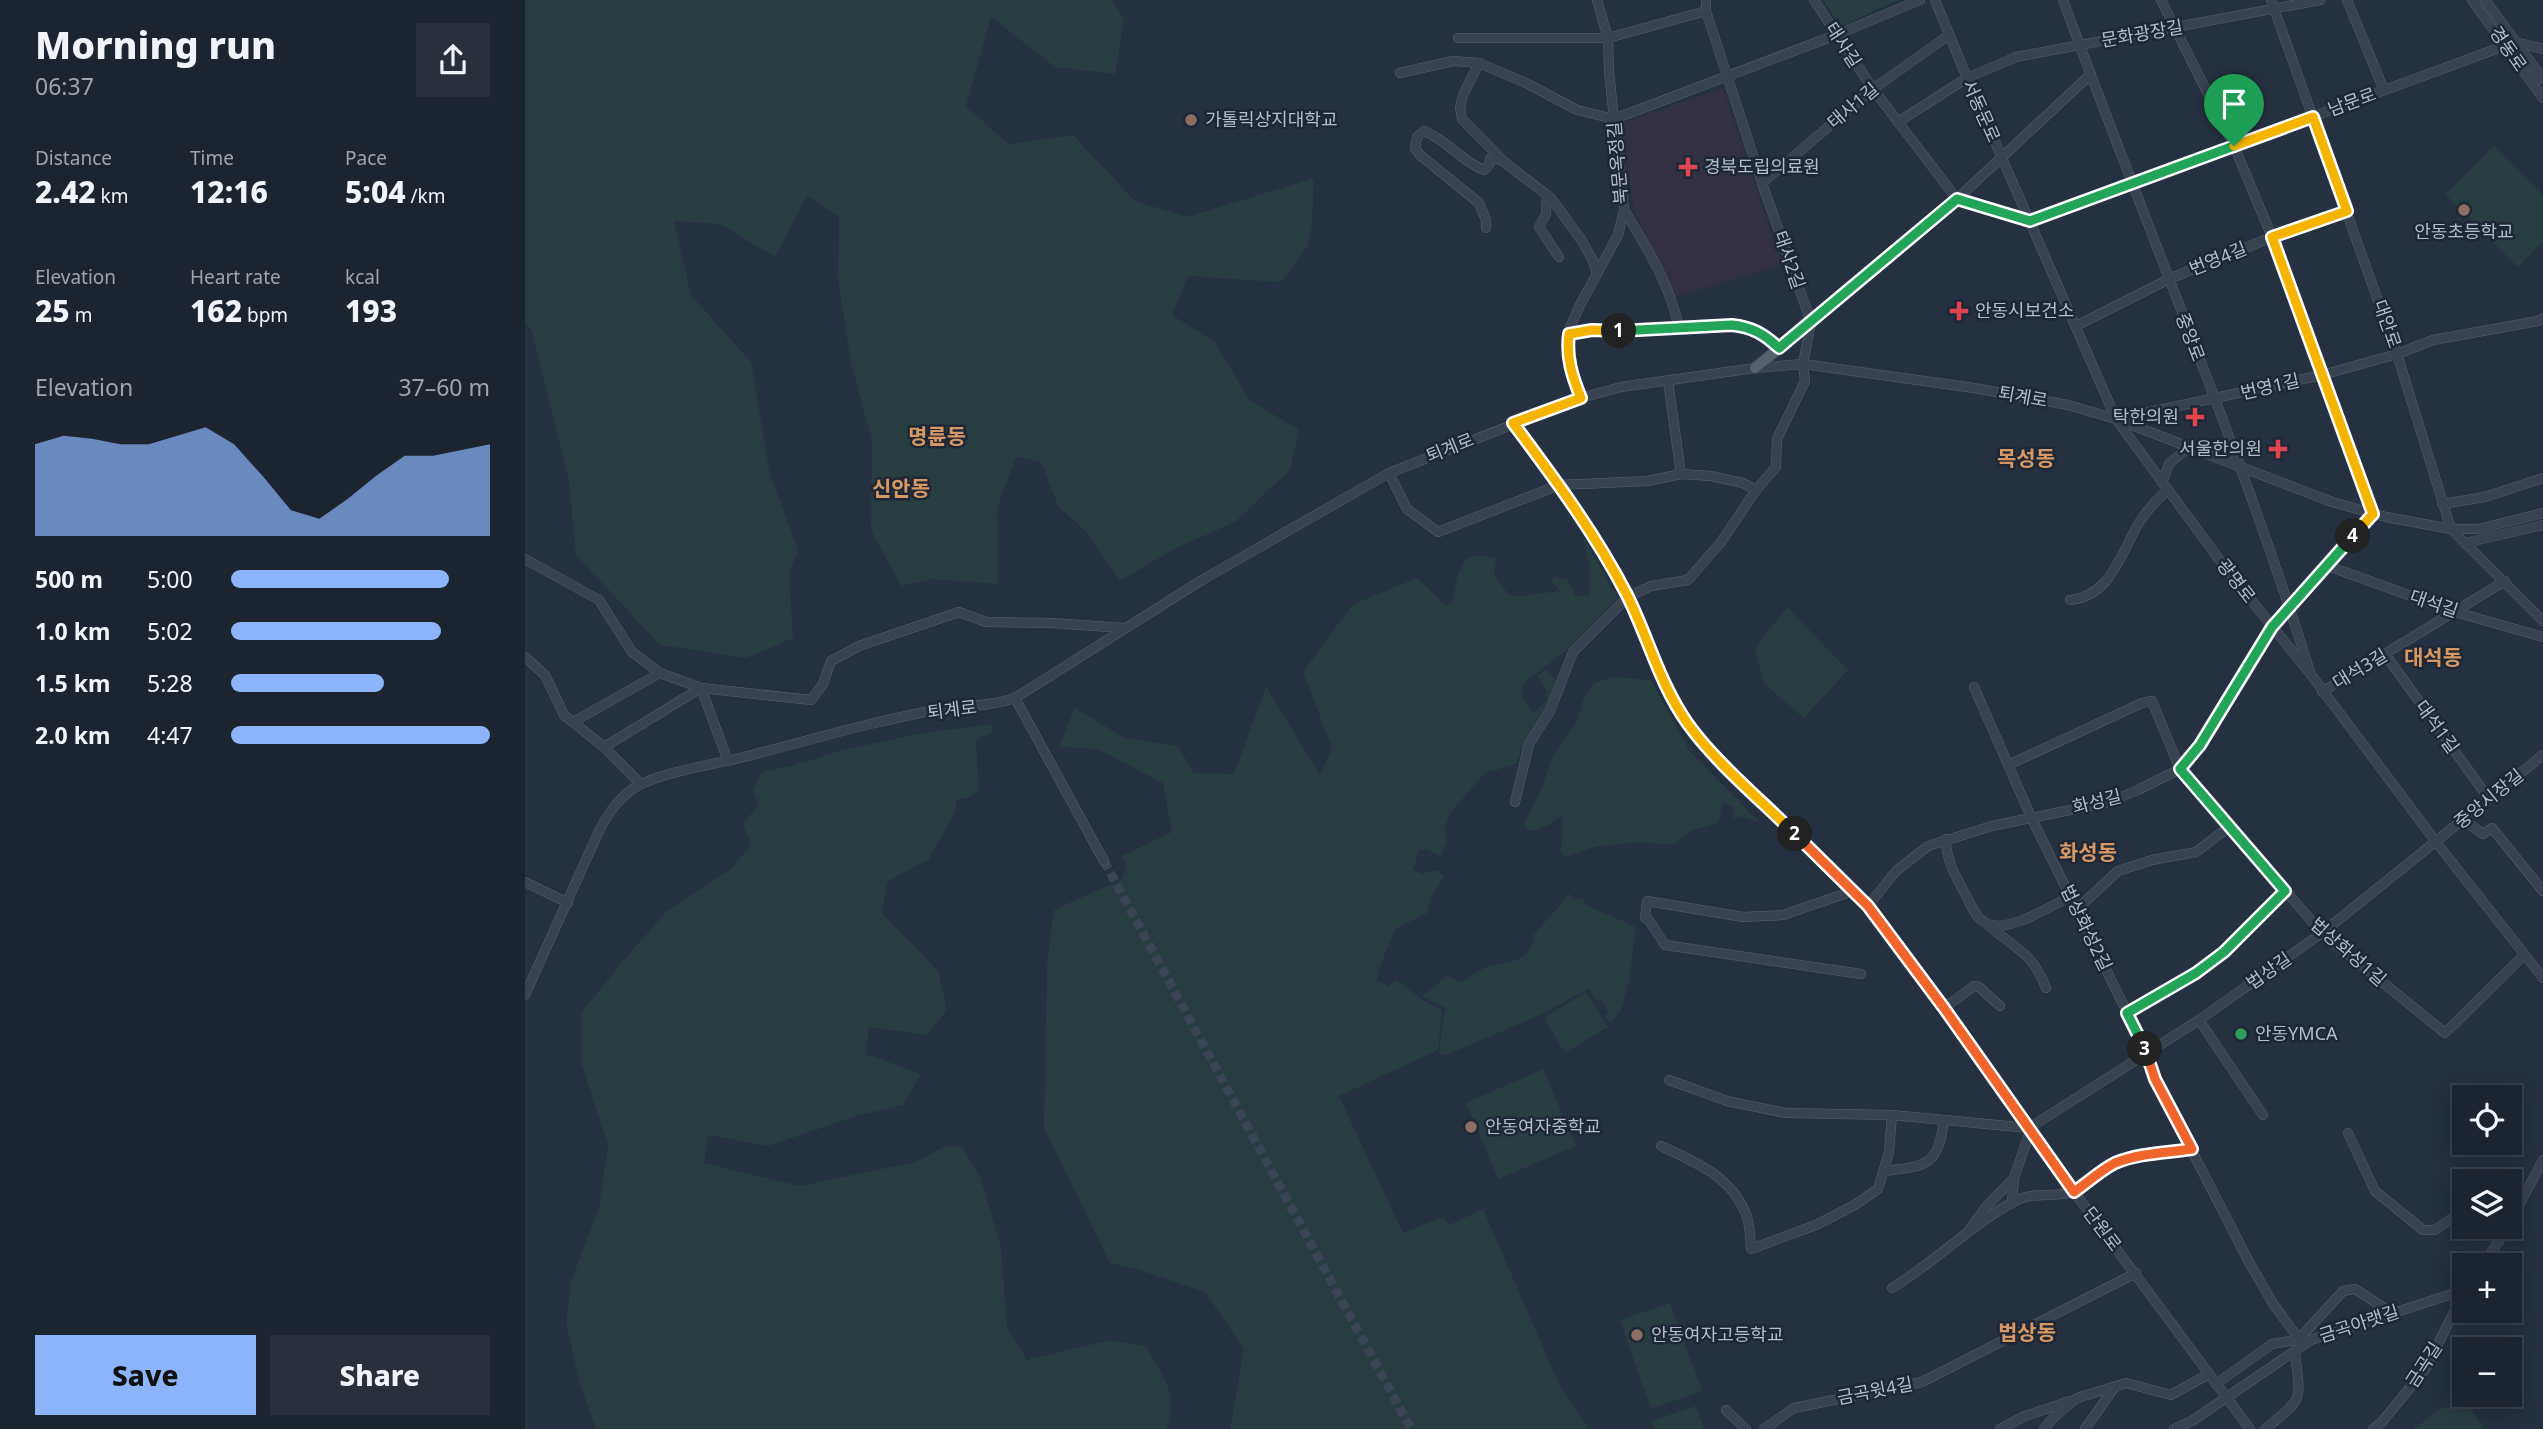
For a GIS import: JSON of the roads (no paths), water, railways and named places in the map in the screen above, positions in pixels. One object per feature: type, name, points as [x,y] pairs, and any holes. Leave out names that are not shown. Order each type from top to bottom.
[{"type":"main road","points":[[1755,368],[1811,322]]},
{"type":"street","name":"북문옥정길","points":[[1581,398],[1569,362],[1569,334],[1580,305],[1618,235],[1624,210],[1609,72],[1608,38],[1597,0]]},
{"type":"street","name":"태사2길","points":[[1706,0],[1706,11],[1762,183],[1811,322]]},
{"type":"street","name":"태사길","points":[[1814,0],[1873,89],[1957,199]]},
{"type":"street","points":[[1400,73],[1453,61],[1479,63],[1528,84],[1577,110],[1614,119],[1836,35],[1920,0]]},
{"type":"street","name":"서동문로","points":[[1935,0],[2030,221]]},
{"type":"street","name":"중앙로","points":[[2063,0],[2214,399],[2290,607],[2312,676]]},
{"type":"street","points":[[2161,0],[2234,146],[2272,237],[2373,514]]},
{"type":"street","name":"문화광장길","points":[[1967,78],[2017,57],[2175,28],[2273,5],[2320,0]]},
{"type":"street","points":[[2347,0],[2385,90]]},
{"type":"street","name":"경동로","points":[[2472,0],[2543,79]]},
{"type":"street","name":"경동로","points":[[2485,0],[2543,98]]},
{"type":"street","name":"대안로","points":[[2273,5],[2397,354],[2451,529],[2543,621]]},
{"type":"street","points":[[1458,38],[1608,38],[1706,11]]},
{"type":"street","name":"태사1길","points":[[1762,183],[1873,89],[1949,35]]},
{"type":"street","points":[[2511,44],[2543,49]]},
{"type":"street","name":"남문로","points":[[2030,221],[2511,44]]},
{"type":"street","points":[[1479,63],[1463,95],[1460,108],[1462,118],[1504,162],[1547,195],[1561,210],[1582,241],[1597,274]]},
{"type":"street","points":[[1514,802],[1529,744],[1550,711],[1573,652],[1628,597],[1651,586],[1688,580],[1721,542],[1756,490],[1776,467],[1777,439],[1805,382],[1803,365],[1811,322],[1957,199],[2091,74]]},
{"type":"street","points":[[1898,122],[1967,78]]},
{"type":"street","points":[[1486,228],[1486,220],[1479,203],[1420,155],[1415,148],[1417,137],[1424,131],[1438,136],[1473,166],[1484,170],[1490,159],[1504,162]]},
{"type":"street","points":[[1547,195],[1546,214],[1539,227],[1559,257]]},
{"type":"street","points":[[1957,199],[2030,221]]},
{"type":"street","points":[[1624,210],[1654,261],[1673,301],[1679,328]]},
{"type":"street","name":"번영4길","points":[[2169,279],[2272,237],[2347,211]]},
{"type":"street","name":"광명로","points":[[2030,221],[2116,419],[2224,566],[2312,676],[2436,842],[2543,978]]},
{"type":"street","points":[[2076,326],[2169,279]]},
{"type":"street","name":"번영1길","points":[[2116,419],[2322,375],[2397,354],[2433,340],[2541,323]]},
{"type":"street","points":[[1569,334],[1592,330],[1732,325],[1749,327],[1766,336],[1779,348]]},
{"type":"street","name":"퇴계로","points":[[525,995],[609,812],[623,796],[641,784],[898,719],[939,710],[993,705],[1015,698],[1123,628],[1297,524],[1389,473],[1513,423],[1581,398],[1621,387],[1755,368],[1803,365],[2068,405],[2116,419],[2332,502],[2373,514],[2451,529],[2478,529],[2543,513]]},
{"type":"street","points":[[1668,381],[1681,474]]},
{"type":"street","name":"단원로","points":[[1513,423],[1595,538],[1628,597],[1669,691],[1686,722],[1707,749],[1868,906],[2074,1192],[2250,1429]]},
{"type":"street","points":[[2070,600],[2085,598],[2108,581],[2139,522],[2165,487],[2169,464],[2189,447]]},
{"type":"street","points":[[1389,473],[1407,509],[1438,532],[1559,485],[1648,481],[1681,474],[1711,476],[1743,483],[1756,490]]},
{"type":"street","points":[[2442,504],[2485,497],[2543,478]]},
{"type":"street","name":"화성길","points":[[1868,906],[1896,871],[1913,855],[1945,839],[2031,817],[2109,802],[2180,769],[2200,745],[2272,627],[2373,514]]},
{"type":"street","points":[[2465,544],[2543,525]]},
{"type":"street","points":[[525,559],[599,600],[632,652],[660,673],[701,688],[811,700],[823,684],[831,661],[859,646],[959,612],[986,622],[1123,628]]},
{"type":"street","name":"대석길","points":[[2327,566],[2455,612],[2543,637]]},
{"type":"street","name":"대석3길","points":[[2322,692],[2505,581]]},
{"type":"street","name":"대석1길","points":[[2385,654],[2489,799]]},
{"type":"street","points":[[525,657],[545,675],[564,715],[604,747],[641,784]]},
{"type":"street","points":[[573,722],[660,673]]},
{"type":"street","name":"법상화성2길","points":[[1974,687],[2031,817],[2147,1053],[2155,1079],[2259,1280],[2299,1339]]},
{"type":"street","points":[[604,747],[701,688]]},
{"type":"street","points":[[701,688],[728,761]]},
{"type":"street","points":[[1015,698],[1104,861]]},
{"type":"street","name":"법상화성1길","points":[[2008,765],[2151,701],[2180,769],[2322,933],[2445,1033],[2524,955]]},
{"type":"street","name":"중앙시장길","points":[[2436,842],[2543,755]]},
{"type":"street","points":[[2464,820],[2483,834],[2492,828],[2543,891]]},
{"type":"street","points":[[2077,909],[2117,871],[2152,860],[2196,852],[2229,827]]},
{"type":"street","points":[[1945,839],[1949,864],[1977,916],[2027,953],[2041,972],[2046,988]]},
{"type":"street","name":"법상길","points":[[2030,1130],[2199,1020],[2322,933],[2436,842]]},
{"type":"street","points":[[525,882],[568,902]]},
{"type":"street","points":[[1853,891],[1783,915],[1743,917],[1647,901],[1645,918],[1649,919],[1665,945],[1861,974]]},
{"type":"street","points":[[2127,1013],[2196,973],[2224,952],[2285,891]]},
{"type":"street","points":[[1987,924],[2008,926],[2070,897]]},
{"type":"street","points":[[1944,1008],[1970,986],[1979,986],[2000,1006]]},
{"type":"street","points":[[2199,1020],[2263,1115]]},
{"type":"street","points":[[1669,1080],[1727,1101],[1786,1113],[1892,1115],[2030,1130],[2014,1178],[2013,1203]]},
{"type":"street","points":[[1661,1146],[1699,1163],[1732,1188],[1747,1217],[1751,1249],[1816,1225],[1853,1206],[1878,1189],[1885,1171],[1892,1115]]},
{"type":"street","points":[[1885,1171],[1924,1164],[1936,1155],[1941,1143],[1944,1120]]},
{"type":"street","points":[[2348,1133],[2375,1191],[2423,1230],[2435,1230],[2452,1218]]},
{"type":"street","points":[[1892,1288],[2013,1203],[2044,1194],[2074,1192],[2112,1164],[2128,1159],[2192,1149]]},
{"type":"street","points":[[2522,1199],[2543,1160]]},
{"type":"street","points":[[1966,1234],[1969,1227],[2014,1178]]},
{"type":"street","name":"금곡윗4길","points":[[1764,1429],[1794,1408],[1922,1381],[2136,1273]]},
{"type":"street","points":[[2299,1339],[2343,1290],[2355,1289],[2389,1311]]},
{"type":"street","name":"금곡아랫길","points":[[2174,1429],[2192,1422],[2311,1340],[2452,1296]]},
{"type":"street","name":"금곡길","points":[[2378,1427],[2426,1368],[2452,1316]]},
{"type":"street","points":[[2216,1384],[2272,1344],[2299,1339],[2311,1340]]},
{"type":"street","points":[[2265,1429],[2293,1405],[2300,1394],[2295,1353]]},
{"type":"street","points":[[2000,1429],[2025,1416],[2126,1383],[2171,1395],[2209,1374]]},
{"type":"street","points":[[2085,1429],[2114,1387]]},
{"type":"street","points":[[2044,1429],[2077,1398]]},
{"type":"street","points":[[1726,1410],[1746,1429]]},
{"type":"tunnel","points":[[1104,861],[1411,1429]]},
{"type":"place","name":"가톨릭상지대학교","points":[[1191,120]]},
{"type":"place","name":"경북도립의료원","points":[[1688,167]]},
{"type":"place","name":"안동초등학교","points":[[2464,210]]},
{"type":"place","name":"안동시보건소","points":[[1959,311]]},
{"type":"place","name":"탁한의원","points":[[2195,417]]},
{"type":"place","name":"서울한의원","points":[[2278,449]]},
{"type":"place","name":"안동YMCA","points":[[2241,1034]]},
{"type":"place","name":"안동여자중학교","points":[[1471,1127]]},
{"type":"place","name":"안동여자고등학교","points":[[1637,1335]]},
{"type":"district","name":"명륜동","points":[[937,437]]},
{"type":"district","name":"목성동","points":[[2026,459]]},
{"type":"district","name":"신안동","points":[[901,489]]},
{"type":"district","name":"대석동","points":[[2433,658]]},
{"type":"district","name":"화성동","points":[[2088,853]]},
{"type":"district","name":"법상동","points":[[2027,1333]]}]
